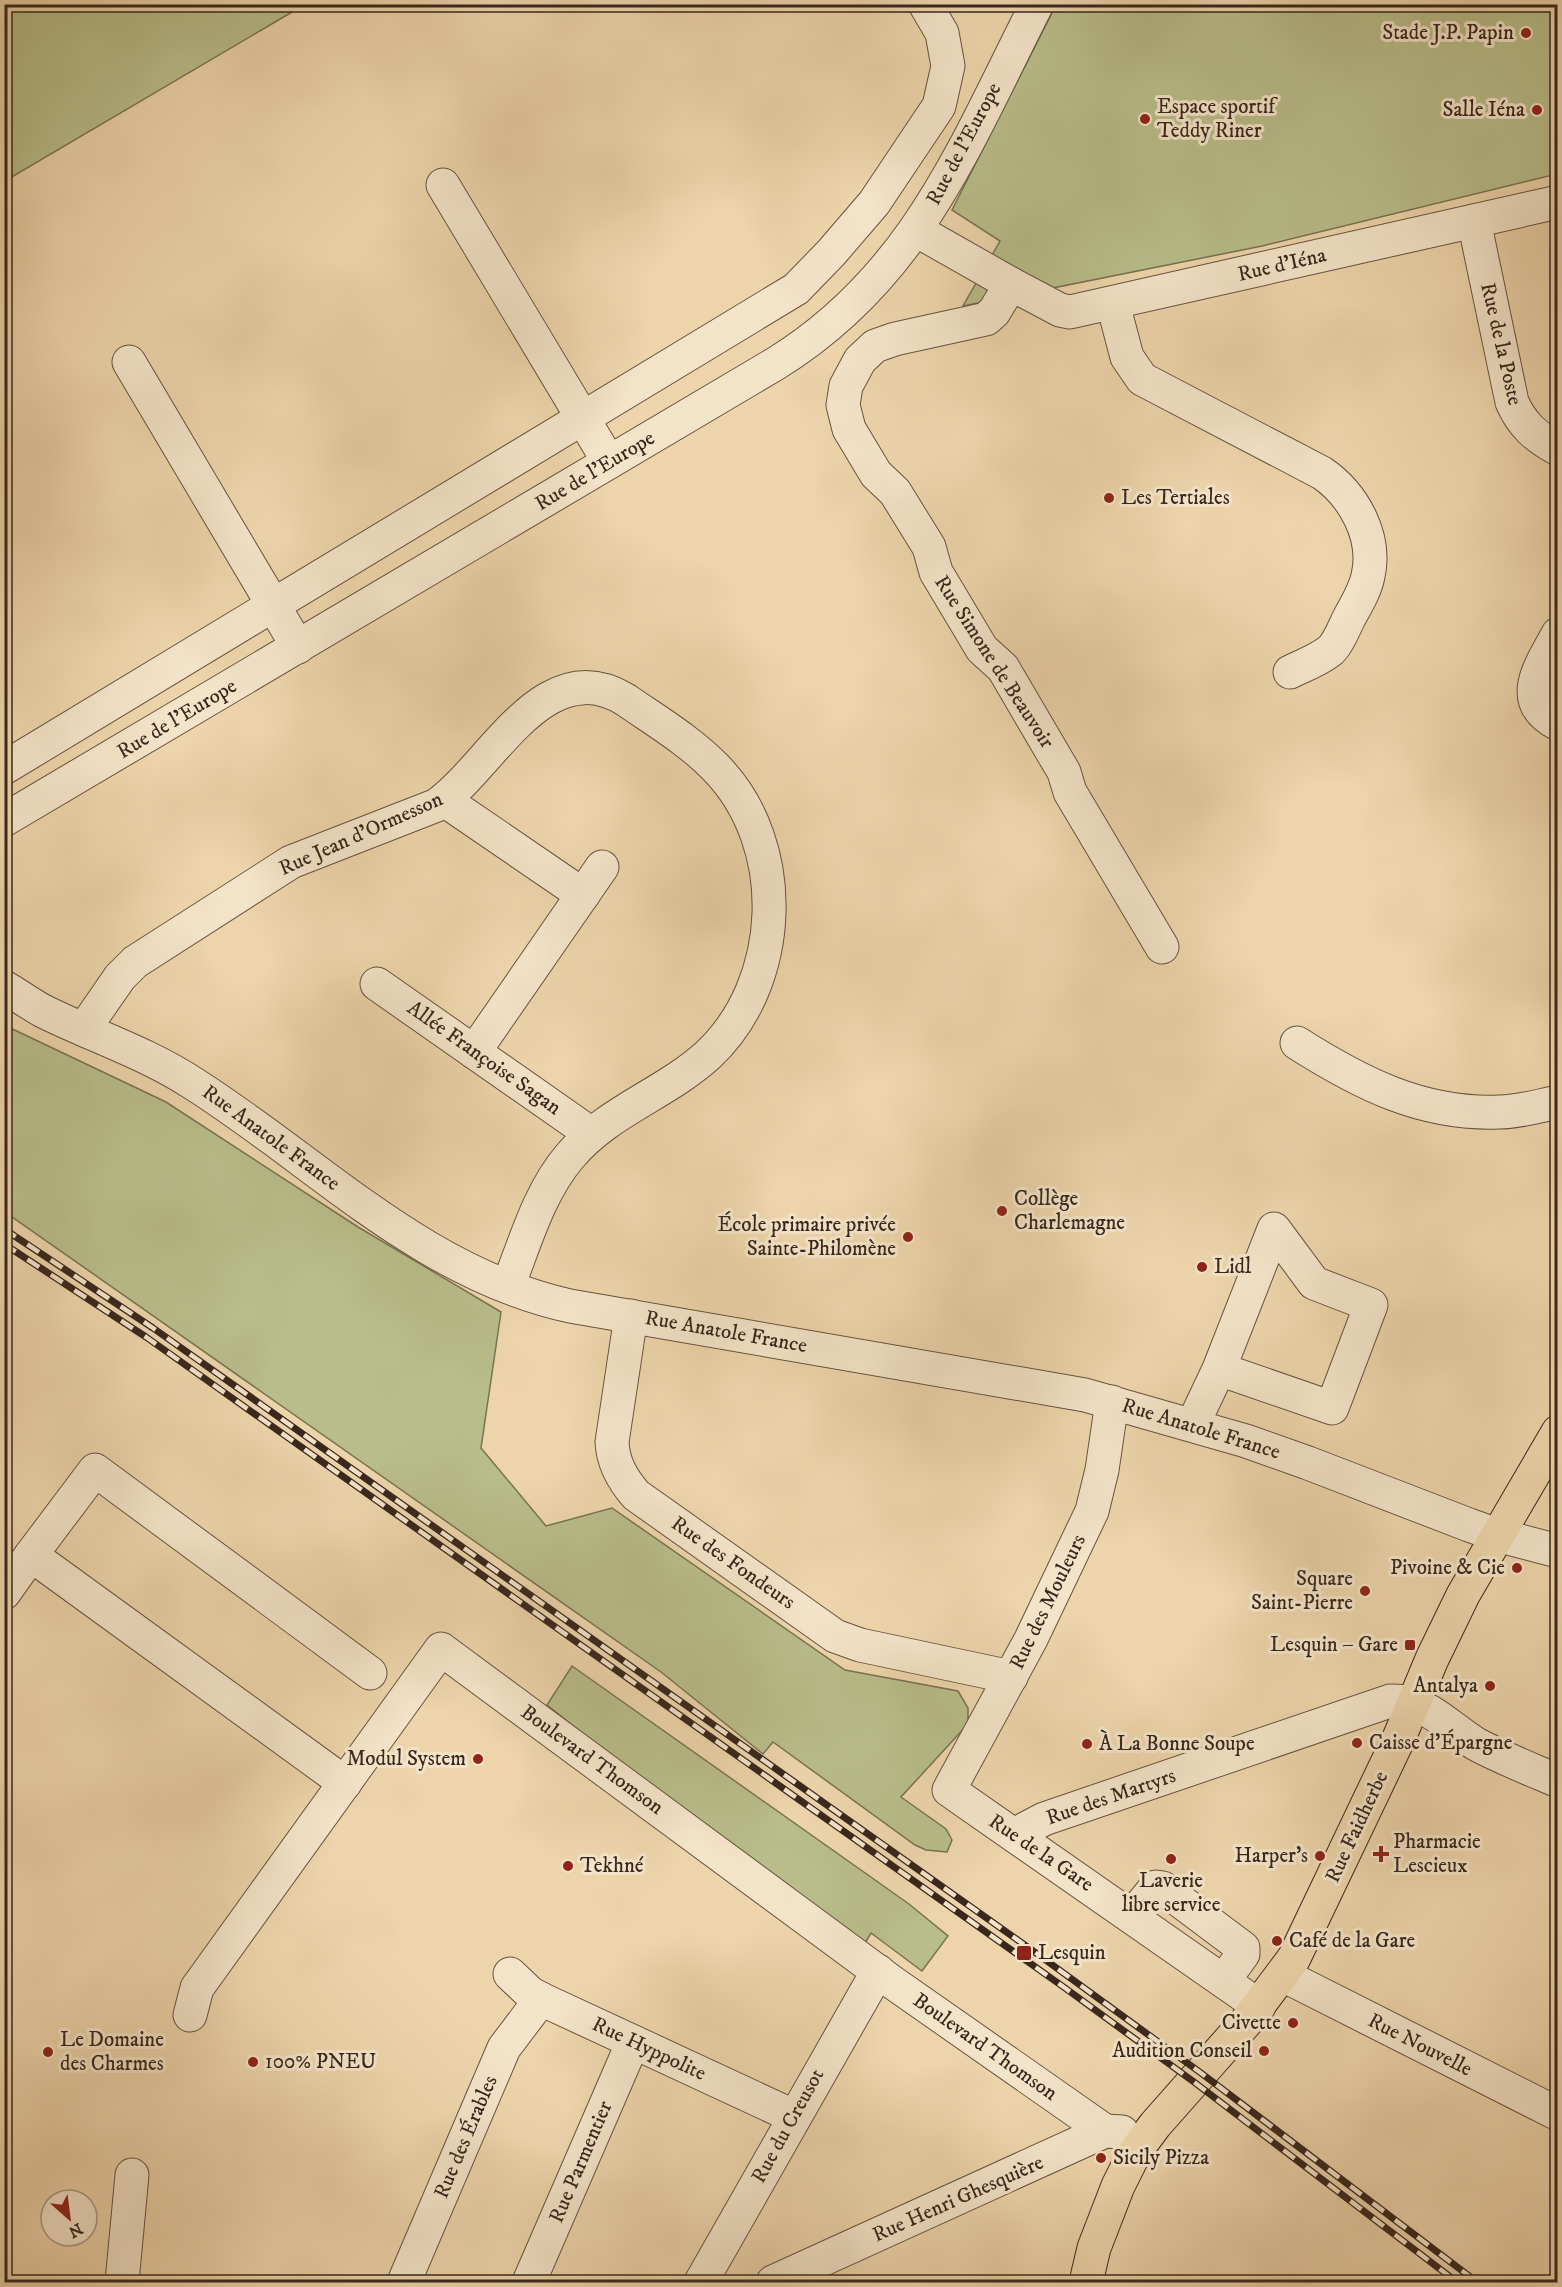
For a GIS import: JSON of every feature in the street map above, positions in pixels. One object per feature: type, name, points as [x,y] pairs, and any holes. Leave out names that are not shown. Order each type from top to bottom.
[{"type":"main road","name":"Rue Faidherbe","points":[[1086,2283],[1094,2248],[1130,2161],[1144,2139],[1259,2006],[1283,1975],[1301,1945],[1399,1738],[1463,1595],[1557,1432]]},
{"type":"street","points":[[4,768],[796,289],[874,203],[939,106],[948,66],[942,33],[925,4]]},
{"type":"street","name":"Rue de l'Europe","points":[[12,818],[782,360],[823,331],[870,288],[916,230],[947,182],[1037,4]]},
{"type":"street","points":[[443,185],[609,462]]},
{"type":"street","name":"Rue d'Iéna","points":[[916,230],[1011,284],[1060,310],[1070,312],[1557,202]]},
{"type":"street","name":"Rue de la Poste","points":[[1474,221],[1512,402],[1518,416],[1528,429],[1557,449]]},
{"type":"street","name":"Rue Simone de Beauvoir","points":[[1011,284],[990,317],[974,323],[895,339],[875,346],[860,360],[850,376],[843,405],[849,429],[876,474],[895,492],[929,547],[936,572],[982,649],[999,664],[1008,677],[1064,772],[1070,792],[1162,947]]},
{"type":"street","points":[[1113,304],[1127,357],[1142,379],[1322,473],[1331,479],[1344,494],[1361,521],[1370,555],[1370,566],[1364,591],[1331,649],[1317,659],[1290,672]]},
{"type":"street","points":[[129,362],[298,647]]},
{"type":"street","points":[[1557,634],[1534,684],[1534,698],[1537,709],[1545,718],[1557,724]]},
{"type":"street","name":"Rue Jean d'Ormesson","points":[[84,1029],[128,968],[280,868],[303,856],[431,808],[444,800],[533,708],[549,697],[561,692],[588,688],[614,693],[696,750],[725,778],[749,818],[764,866],[770,914],[763,959],[745,1008],[730,1031],[700,1061],[590,1133],[568,1158],[551,1182],[508,1286]]},
{"type":"street","points":[[444,800],[582,895]]},
{"type":"street","points":[[474,1052],[602,867]]},
{"type":"street","name":"Allée Françoise Sagan","points":[[377,984],[590,1133]]},
{"type":"street","name":"Rue Anatole France","points":[[8,988],[43,1011],[150,1058],[178,1074],[258,1127],[403,1234],[447,1259],[508,1286],[557,1303],[960,1372],[1112,1402],[1193,1424],[1308,1463],[1497,1535],[1557,1551]]},
{"type":"street","points":[[1297,1043],[1357,1080],[1413,1101],[1477,1112],[1519,1111],[1557,1102]]},
{"type":"street","points":[[1193,1424],[1219,1369],[1274,1229],[1314,1283],[1371,1305],[1332,1408],[1219,1369]]},
{"type":"street","name":"Rue des Fondeurs","points":[[631,1316],[612,1442],[619,1472],[636,1495],[836,1636],[860,1645],[1011,1677]]},
{"type":"street","name":"Rue des Mouleurs","points":[[949,1790],[1053,1596],[1092,1511],[1102,1470],[1112,1402]]},
{"type":"street","points":[[4,1593],[95,1470],[370,1673]]},
{"type":"street","points":[[32,1555],[345,1783]]},
{"type":"street","name":"Boulevard Thomson","points":[[190,2015],[197,1988],[441,1649],[878,1971],[1106,2131]]},
{"type":"street","name":"Rue des Martyrs","points":[[1017,1837],[1025,1829],[1044,1819],[1390,1701],[1413,1703]]},
{"type":"street","points":[[1413,1703],[1434,1714],[1474,1742],[1557,1782]]},
{"type":"street","name":"Rue de la Gare","points":[[949,1790],[1132,1916],[1150,1892],[1156,1887],[1163,1888],[1243,1948],[1243,1954],[1224,1980],[1259,2006]]},
{"type":"street","name":"Rue du Creusot","points":[[701,2283],[793,2116],[878,1971]]},
{"type":"street","name":"Rue Hyppolite","points":[[510,1974],[530,1993],[541,1999],[793,2116]]},
{"type":"street","name":"Rue Nouvelle","points":[[1283,1975],[1557,2114]]},
{"type":"street","name":"Rue des Érables","points":[[404,2283],[504,2048],[541,1999]]},
{"type":"street","name":"Rue Parmentier","points":[[529,2283],[633,2042]]},
{"type":"street","points":[[1106,2131],[1119,2131],[1144,2139]]},
{"type":"street","name":"Rue Henri Ghesquière","points":[[773,2283],[1106,2131]]},
{"type":"street","points":[[122,2283],[132,2175]]},
{"type":"green space","points":[[5,4],[304,4],[304,5],[5,181]]},
{"type":"green space","points":[[1056,5],[1557,5],[1557,174],[1262,246],[963,306],[1000,241],[952,210]]},
{"type":"green space","points":[[4,1025],[166,1102],[358,1227],[501,1312],[481,1448],[546,1526],[612,1508],[845,1670],[958,1691],[968,1708],[968,1724],[901,1797],[946,1829],[952,1840],[947,1852],[926,1850],[915,1845],[773,1742],[763,1754],[661,1672],[5,1212]]},
{"type":"green space","points":[[572,1666],[909,1904],[948,1936],[922,1971],[871,1933],[864,1945],[723,1845],[547,1705]]},
{"type":"railway","points":[[4,1229],[153,1328],[1036,1953],[1201,2073],[1477,2282]]},
{"type":"railway","points":[[4,1244],[146,1337],[1065,1988],[1194,2082],[1457,2282]]},
{"type":"place","name":"Stade J.P. Papin","points":[[1526,33]]},
{"type":"place","name":"Salle Iéna","points":[[1537,110]]},
{"type":"place","name":"Espace sportif Teddy Riner","points":[[1145,119]]},
{"type":"place","name":"Les Tertiales","points":[[1109,498]]},
{"type":"place","name":"Collège Charlemagne","points":[[1002,1211]]},
{"type":"place","name":"École primaire privée Sainte-Philomène","points":[[908,1237]]},
{"type":"place","name":"Lidl","points":[[1202,1267]]},
{"type":"place","name":"Pivoine & Cie","points":[[1517,1568]]},
{"type":"place","name":"Square Saint-Pierre","points":[[1365,1591]]},
{"type":"place","name":"Lesquin – Gare","points":[[1410,1645]]},
{"type":"place","name":"Antalya","points":[[1490,1686]]},
{"type":"place","name":"Caisse d'Épargne","points":[[1357,1743]]},
{"type":"place","name":"À La Bonne Soupe","points":[[1087,1744]]},
{"type":"place","name":"Modul System","points":[[478,1759]]},
{"type":"place","name":"Pharmacie Lescieux","points":[[1381,1854]]},
{"type":"place","name":"Harper's","points":[[1320,1856]]},
{"type":"place","name":"Laverie libre service","points":[[1171,1859]]},
{"type":"place","name":"Tekhné","points":[[568,1866]]},
{"type":"place","name":"Café de la Gare","points":[[1277,1941]]},
{"type":"place","name":"Lesquin","points":[[1024,1953]]},
{"type":"place","name":"Civette","points":[[1293,2023]]},
{"type":"place","name":"Audition Conseil","points":[[1264,2051]]},
{"type":"place","name":"Le Domaine des Charmes","points":[[48,2052]]},
{"type":"place","name":"100% PNEU","points":[[253,2062]]},
{"type":"place","name":"Sicily Pizza","points":[[1101,2158]]}]
